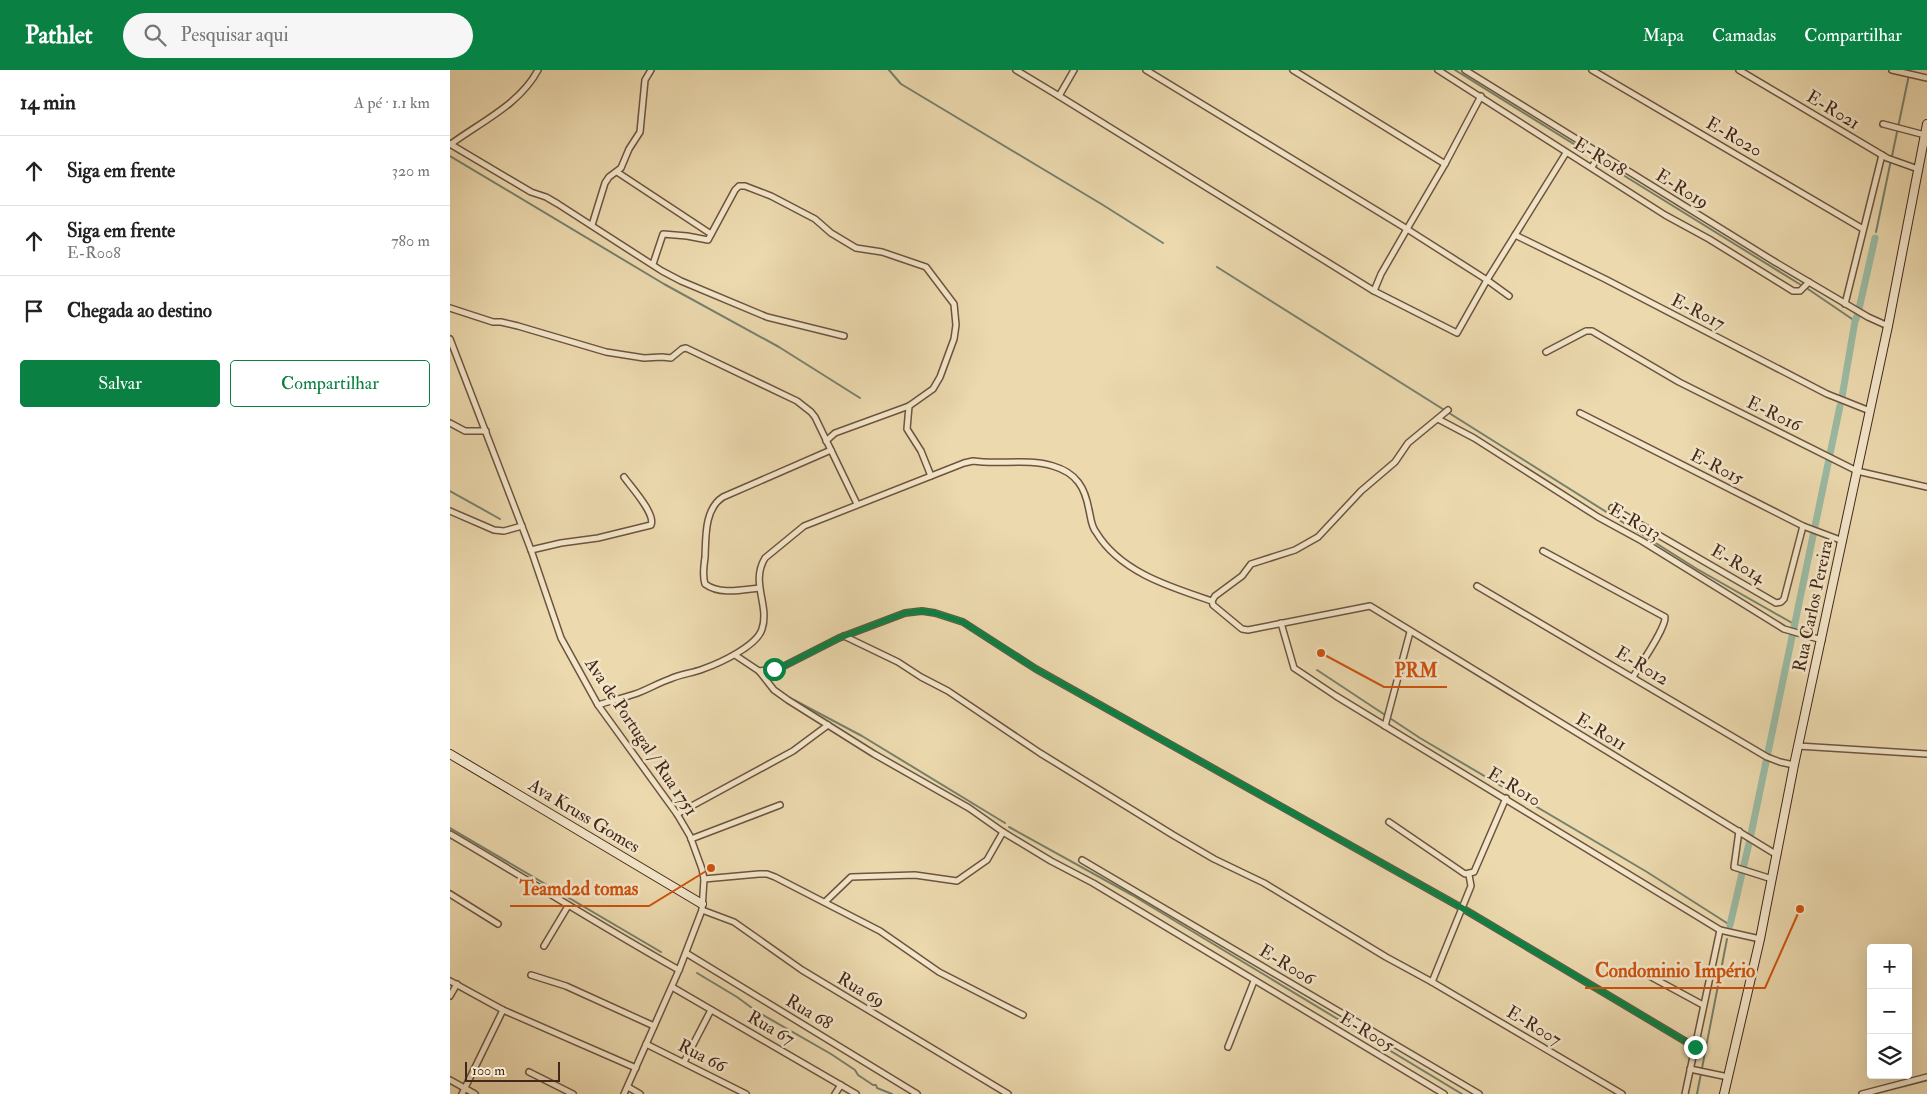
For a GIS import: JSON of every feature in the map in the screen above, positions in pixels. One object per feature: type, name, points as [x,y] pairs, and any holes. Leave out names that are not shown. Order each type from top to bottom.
[{"type":"street","points":[[538,70],[528,84],[501,111],[450,144],[531,192],[547,197],[681,281],[767,317],[844,336]]},
{"type":"street","points":[[592,225],[605,183],[609,177],[617,172],[640,132],[645,80],[651,70]]},
{"type":"street","points":[[1016,70],[1374,291],[1457,333],[1487,280],[1566,153]]},
{"type":"street","points":[[1059,96],[1074,70]]},
{"type":"street","points":[[1146,70],[1407,229],[1509,296]]},
{"type":"street","points":[[1293,70],[1445,164]]},
{"type":"street","name":"E-R018","points":[[1438,70],[1566,153],[1592,167],[1664,215],[1710,239],[1794,291],[1800,291],[1809,282]]},
{"type":"street","name":"E-R019","points":[[1465,70],[1809,282],[1868,317],[1888,326]]},
{"type":"street","name":"E-R020","points":[[1592,70],[1862,228]]},
{"type":"street","name":"E-R021","points":[[1740,70],[1882,155],[1918,169]]},
{"type":"street","points":[[1892,70],[1927,78]]},
{"type":"street","points":[[1374,291],[1381,274],[1445,164],[1480,96]]},
{"type":"street","points":[[1883,124],[1925,135]]},
{"type":"street","name":"Rua Carlos Pereira","points":[[1724,1094],[1760,939],[1794,765],[1888,326],[1927,124]]},
{"type":"street","points":[[1592,167],[1600,154]]},
{"type":"street","points":[[1846,304],[1862,228],[1882,155]]},
{"type":"street","points":[[617,172],[711,234]]},
{"type":"street","points":[[653,264],[663,234],[708,240],[735,190],[739,186],[745,186],[771,196],[815,219],[856,248],[882,252],[926,267],[954,304],[954,339],[940,377],[933,389],[909,406],[835,433],[826,441]]},
{"type":"street","name":"E-R017","points":[[1515,235],[1606,279],[1827,394],[1870,411]]},
{"type":"street","points":[[450,308],[493,322],[518,326],[606,352],[644,358],[662,356],[671,358],[686,348],[797,401],[814,415],[856,504]]},
{"type":"street","name":"E-R016","points":[[1546,352],[1586,331],[1592,331],[1679,382],[1857,472],[1927,487]]},
{"type":"street","name":"Ava de Portugal / Rua 1751","points":[[450,339],[531,550],[561,638],[598,705],[677,814],[700,859],[704,879],[702,907],[672,987],[624,1094]]},
{"type":"street","points":[[909,406],[907,429],[921,451],[931,476]]},
{"type":"street","points":[[598,705],[635,694],[672,678],[703,670],[735,655],[755,639],[763,626],[764,606],[759,588],[762,564],[773,551],[804,526],[931,476],[973,462],[1034,463],[1054,466],[1076,479],[1084,489],[1091,522],[1096,532],[1126,565],[1212,602],[1215,596],[1242,576],[1251,564],[1295,550],[1318,537],[1361,491],[1394,462],[1408,443],[1448,410]]},
{"type":"street","name":"E-R015","points":[[1580,413],[1803,526],[1843,541]]},
{"type":"street","name":"E-R013","points":[[1438,419],[1474,438],[1598,517],[1784,629],[1822,640]]},
{"type":"street","points":[[450,423],[465,431],[486,432]]},
{"type":"street","points":[[821,432],[835,433]]},
{"type":"street","points":[[759,588],[721,591],[711,589],[705,584],[703,575],[707,524],[711,512],[718,500],[723,497],[831,450]]},
{"type":"street","points":[[531,550],[561,543],[598,538],[650,525],[652,519],[650,512],[624,477]]},
{"type":"street","name":"E-R014","points":[[1612,508],[1776,603],[1784,599],[1803,526]]},
{"type":"street","points":[[450,511],[494,530],[504,531],[522,526]]},
{"type":"street","points":[[1543,551],[1666,617],[1662,629],[1633,677]]},
{"type":"street","name":"E-R012","points":[[1477,586],[1767,757],[1794,765]]},
{"type":"street","name":"E-R011","points":[[1212,602],[1213,605],[1242,629],[1248,630],[1370,606],[1777,855]]},
{"type":"street","points":[[759,671],[784,666],[844,636],[905,613],[922,611],[935,613],[963,622],[1051,677],[1462,908],[1695,1047]]},
{"type":"street","name":"E-R010","points":[[1281,623],[1294,668],[1336,696],[1720,930],[1760,939]]},
{"type":"street","points":[[1385,726],[1410,632]]},
{"type":"street","name":"E-R007","points":[[844,636],[898,662],[921,678],[948,691],[1040,753],[1173,835],[1214,859],[1264,883],[1386,957],[1622,1094]]},
{"type":"street","name":"E-R005","points":[[735,655],[759,671],[774,690],[828,725],[969,808],[1003,832],[1051,861],[1094,883],[1444,1094]]},
{"type":"street","points":[[677,814],[793,751],[828,725]]},
{"type":"street","points":[[1798,746],[1927,754]]},
{"type":"street","name":"Ava Kruss Gomes","points":[[450,754],[702,907]]},
{"type":"street","points":[[1469,875],[1474,872],[1506,798]]},
{"type":"street","points":[[691,839],[780,805]]},
{"type":"street","points":[[1389,822],[1469,875]]},
{"type":"street","points":[[1740,831],[1734,867],[1772,879]]},
{"type":"street","points":[[825,902],[851,877],[915,875],[956,880],[986,860],[1003,832]]},
{"type":"street","points":[[450,834],[652,956],[679,970]]},
{"type":"street","name":"E-R006","points":[[1082,860],[1479,1094]]},
{"type":"street","points":[[704,879],[767,874],[880,931],[939,972],[1023,1015]]},
{"type":"street","points":[[1432,982],[1471,886],[1469,875]]},
{"type":"street","points":[[450,894],[498,924]]},
{"type":"street","points":[[544,946],[568,906]]},
{"type":"street","name":"Rua 69","points":[[702,907],[734,922],[802,970],[1008,1094]]},
{"type":"street","points":[[1685,1094],[1720,930]]},
{"type":"street","name":"Rua 68","points":[[686,953],[917,1094]]},
{"type":"street","points":[[1642,972],[1703,1005]]},
{"type":"street","points":[[531,975],[566,986],[654,1026]]},
{"type":"street","points":[[450,981],[503,1010],[636,1068]]},
{"type":"street","points":[[1228,1047],[1254,981]]},
{"type":"street","points":[[450,996],[456,984]]},
{"type":"street","name":"Rua 67","points":[[672,987],[856,1094]]},
{"type":"street","points":[[464,1092],[503,1010]]},
{"type":"street","points":[[684,1062],[711,1010]]},
{"type":"street","name":"Rua 66","points":[[646,1044],[746,1094]]},
{"type":"street","points":[[1690,1069],[1705,1074],[1728,1077]]},
{"type":"street","points":[[529,1072],[573,1094]]},
{"type":"street","points":[[1862,1094],[1927,1077]]},
{"type":"street","points":[[450,1080],[464,1092],[475,1094]]},
{"type":"street","points":[[836,1094],[841,1085]]},
{"type":"street","points":[[628,1087],[640,1094]]},
{"type":"waterway","points":[[889,70],[901,84],[1163,243]]},
{"type":"waterway","points":[[1455,70],[1593,156]]},
{"type":"waterway","points":[[1892,156],[1910,70]]},
{"type":"waterway","points":[[450,156],[664,284],[779,347],[860,398]]},
{"type":"waterway","points":[[1876,232],[1891,160]]},
{"type":"waterway","points":[[1602,162],[1801,285]]},
{"type":"waterway","points":[[1859,309],[1875,238]]},
{"type":"waterway","points":[[1217,267],[1697,569],[1794,624]]},
{"type":"waterway","points":[[1808,289],[1855,321]]},
{"type":"waterway","points":[[1842,397],[1855,321],[1858,314]]},
{"type":"waterway","points":[[1730,925],[1750,839],[1840,406]]},
{"type":"waterway","points":[[450,491],[500,519]]},
{"type":"waterway","points":[[1317,670],[1420,738],[1647,872],[1730,925]]},
{"type":"waterway","points":[[794,700],[862,736],[1005,823]]},
{"type":"waterway","points":[[1009,827],[1132,895],[1462,1094]]},
{"type":"waterway","points":[[450,828],[661,952]]},
{"type":"waterway","points":[[1697,1094],[1727,939]]},
{"type":"waterway","points":[[697,973],[756,1011],[831,1054],[855,1070],[858,1075],[876,1085],[877,1088],[892,1094]]},
{"type":"place","name":"PRM","points":[[1321,653]]},
{"type":"place","name":"Teamd2d tomas","points":[[711,868]]},
{"type":"place","name":"Condominio Império","points":[[1800,909]]},
{"type":"route","points":[[774,669],[784,666],[839,638],[905,613],[922,611],[935,613],[963,622],[1036,669],[1462,908],[1695,1047]]}]
